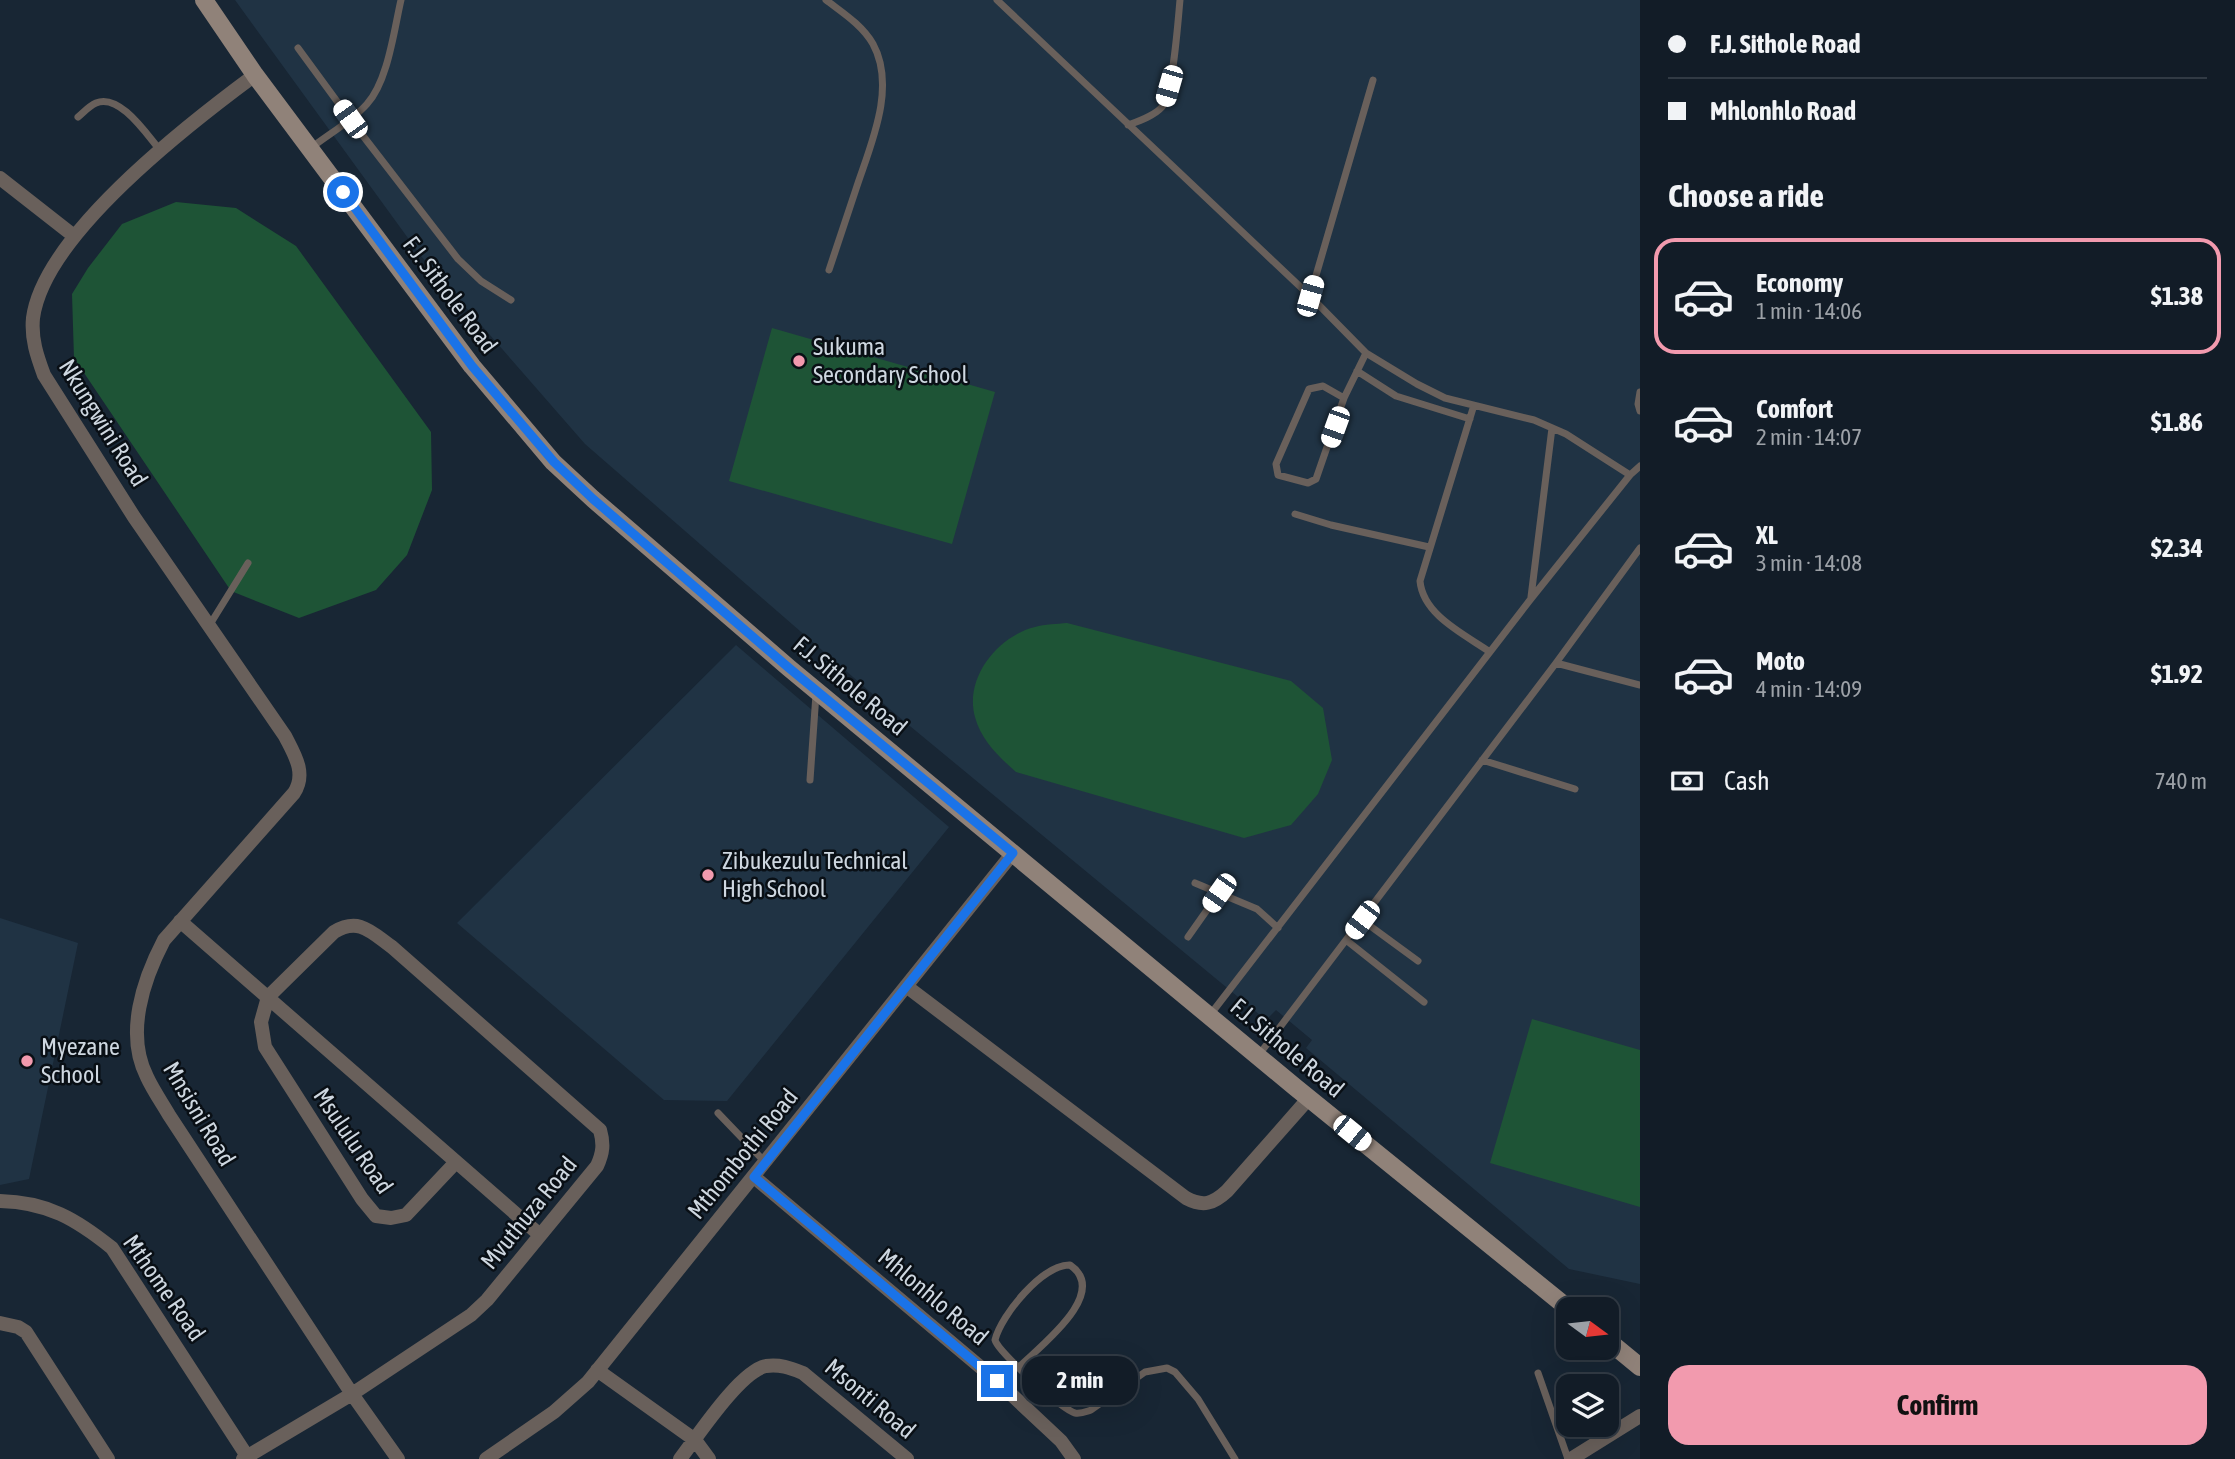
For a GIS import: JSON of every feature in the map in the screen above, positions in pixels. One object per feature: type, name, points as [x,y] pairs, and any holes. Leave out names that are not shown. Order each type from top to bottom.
[{"type":"street","name":"F.J. Sithole Road","points":[[204,0],[255,75],[472,366],[554,462],[593,499],[816,690],[1209,1016],[1556,1298]]},
{"type":"street","name":"Nkungwini Road","points":[[255,75],[201,115],[115,192],[74,236],[56,261],[41,291],[33,318],[34,350],[51,386],[134,517],[285,736],[300,768],[300,781],[294,793]]},
{"type":"street","points":[[0,178],[74,236]]},
{"type":"street","name":"Mnsisni Road","points":[[294,793],[164,940],[149,968],[141,1001],[137,1044],[145,1076],[352,1394],[398,1459]]},
{"type":"street","name":"Mthombothi Road","points":[[486,1459],[554,1412],[588,1382],[1013,853]]},
{"type":"street","name":"Msululu Road","points":[[180,921],[540,1235]]},
{"type":"street","name":"Mvuthuza Road","points":[[245,1458],[352,1394],[471,1315],[487,1300],[597,1166],[603,1154],[604,1142],[600,1130],[402,956],[365,928],[346,925],[334,932],[268,997]]},
{"type":"street","points":[[906,986],[1197,1204],[1217,1201],[1309,1098]]},
{"type":"street","name":"Msululu Road","points":[[268,997],[261,1030],[269,1056],[362,1199],[376,1216],[391,1218],[406,1215],[456,1162]]},
{"type":"street","name":"Mhlonhlo Road","points":[[754,1177],[997,1381],[1061,1441],[1074,1459]]},
{"type":"street","name":"Mthome Road","points":[[0,1201],[26,1202],[60,1212],[87,1227],[112,1248],[245,1458]]},
{"type":"street","points":[[0,1323],[18,1327],[26,1332],[108,1459]]},
{"type":"street","points":[[1619,1349],[1637,1363]]},
{"type":"street","name":"Msonti Road","points":[[680,1459],[750,1373],[764,1366],[783,1365],[803,1373],[907,1459]]},
{"type":"street","points":[[597,1370],[695,1440],[709,1459]]},
{"type":"street","points":[[1570,1459],[1640,1416]]},
{"type":"lane","points":[[310,148],[368,104],[381,81],[401,0]]},
{"type":"lane","points":[[826,0],[859,26],[873,44],[879,62],[882,89],[877,127],[828,270]]},
{"type":"lane","points":[[997,0],[1310,296],[1366,353],[1445,398],[1534,420],[1552,428],[1598,453],[1630,475]]},
{"type":"lane","points":[[1128,125],[1152,115],[1163,106],[1169,86],[1180,0]]},
{"type":"lane","points":[[298,48],[458,259],[481,281],[511,300]]},
{"type":"lane","points":[[1310,296],[1373,80]]},
{"type":"lane","points":[[78,117],[94,103],[115,103],[127,112],[161,151]]},
{"type":"lane","points":[[1344,398],[1322,386],[1309,389],[1276,464],[1278,475],[1308,483],[1316,480],[1344,398],[1366,353]]},
{"type":"lane","points":[[1357,371],[1396,396],[1470,419]]},
{"type":"lane","points":[[1640,392],[1640,411]]},
{"type":"lane","points":[[1474,405],[1420,580],[1421,592],[1427,604],[1490,652]]},
{"type":"lane","points":[[1530,600],[1552,428]]},
{"type":"lane","points":[[1209,1016],[1530,600],[1640,466]]},
{"type":"lane","points":[[1295,514],[1429,547]]},
{"type":"lane","points":[[1258,1056],[1640,548]]},
{"type":"lane","points":[[208,626],[248,563]]},
{"type":"lane","points":[[1556,663],[1640,685]]},
{"type":"lane","points":[[810,780],[816,690]]},
{"type":"lane","points":[[1482,760],[1575,789]]},
{"type":"lane","points":[[1195,883],[1257,909],[1278,928]]},
{"type":"lane","points":[[1188,937],[1219,893]]},
{"type":"lane","points":[[1362,920],[1418,961]]},
{"type":"lane","points":[[1346,940],[1424,1002]]},
{"type":"lane","points":[[718,1112],[766,1163]]},
{"type":"lane","points":[[1019,1367],[1076,1308],[1083,1295],[1081,1276],[1070,1265],[1061,1265],[1041,1276],[1004,1318],[997,1331],[996,1345],[1019,1367],[1068,1410],[1083,1414],[1145,1371],[1167,1367],[1175,1372],[1192,1392],[1235,1459]]},
{"type":"lane","points":[[1538,1373],[1570,1459]]},
{"type":"shaded area","points":[[235,0],[1640,0],[1640,1284],[1569,1269],[1306,1048],[1312,1040],[1276,1010],[1266,1020],[899,717],[585,444],[421,256]]},
{"type":"shaded area","name":"Zibukezulu Technical High School","points":[[736,645],[949,827],[727,1101],[664,1100],[457,923]]},
{"type":"shaded area","name":"Myezane School","points":[[0,918],[78,943],[29,1179],[0,1185]]},
{"type":"green space","points":[[176,202],[236,208],[296,246],[431,432],[432,490],[407,555],[376,590],[299,618],[231,591],[74,358],[72,294],[88,268],[122,224]]},
{"type":"green space","points":[[772,328],[995,392],[952,544],[729,481]]},
{"type":"green space","points":[[1067,623],[1291,681],[1323,708],[1332,760],[1318,794],[1291,825],[1244,838],[1016,772],[986,741],[978,725],[973,702],[979,674],[987,661],[1008,639],[1035,627]]},
{"type":"green space","points":[[1532,1019],[1640,1050],[1640,1207],[1490,1163]]},
{"type":"place","name":"Sukuma Secondary School","points":[[799,361]]},
{"type":"place","name":"Zibukezulu Technical High School","points":[[708,875]]},
{"type":"place","name":"Myezane School","points":[[27,1061]]},
{"type":"route","points":[[343,192],[472,366],[554,462],[593,499],[789,668],[1013,853],[754,1177],[997,1381]]}]
